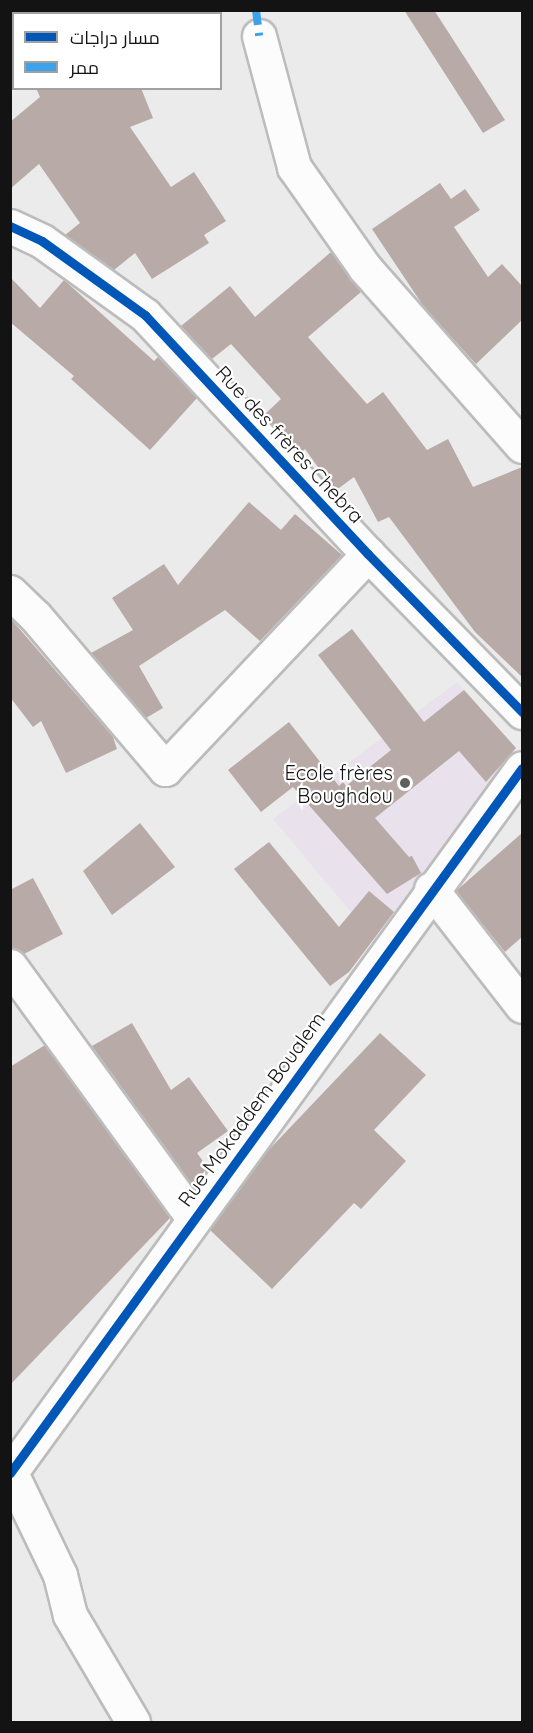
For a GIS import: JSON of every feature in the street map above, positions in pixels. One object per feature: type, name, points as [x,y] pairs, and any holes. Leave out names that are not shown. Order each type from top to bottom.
[{"type":"street","points":[[259,36],[294,167],[365,268],[522,446]]},
{"type":"street","name":"Rue des frères Chebra","points":[[10,226],[42,241],[145,315],[368,554],[522,712]]},
{"type":"street","points":[[10,592],[35,616],[165,770],[368,554]]},
{"type":"street","name":"Rue Mokaddem Boualem","points":[[11,1473],[431,889],[522,768]]},
{"type":"street","points":[[431,889],[522,1006]]},
{"type":"street","points":[[10,966],[194,1219]]},
{"type":"street","points":[[11,1473],[60,1575],[70,1615],[133,1722]]},
{"type":"shaded area","name":"Ecole frères Boughdou","points":[[457,682],[515,748],[374,940],[273,819]]},
{"type":"building","points":[[404,10],[434,10],[505,120],[483,133]]},
{"type":"building","points":[[37,90],[142,90],[153,118],[130,127],[171,187],[194,172],[226,221],[204,235],[209,243],[152,279],[135,253],[114,270],[65,235],[80,223],[39,164],[10,189],[10,122],[40,97]]},
{"type":"building","points":[[440,183],[451,199],[465,189],[480,210],[454,227],[488,277],[502,264],[522,286],[522,320],[476,364],[424,307],[372,229]]},
{"type":"building","points":[[331,252],[361,292],[308,337],[367,404],[383,392],[427,450],[448,439],[473,487],[522,467],[522,677],[475,632],[389,517],[378,522],[354,477],[335,491],[305,449],[300,454],[264,415],[281,399],[231,344],[212,359],[181,326],[230,286],[255,317]]},
{"type":"building","points":[[10,277],[40,308],[64,280],[154,361],[158,357],[197,398],[150,450],[71,379],[74,376],[10,322]]},
{"type":"building","points":[[249,502],[281,530],[295,514],[342,555],[260,641],[225,610],[139,666],[163,708],[146,718],[91,653],[133,630],[112,598],[164,564],[178,585]]},
{"type":"building","points":[[10,618],[113,737],[117,749],[66,773],[41,721],[33,727],[10,697]]},
{"type":"building","points":[[352,629],[424,722],[464,690],[516,748],[486,782],[459,751],[375,818],[409,857],[412,856],[421,873],[387,894],[293,787],[261,812],[228,770],[289,722],[339,786],[343,782],[346,786],[391,750],[318,655]]},
{"type":"building","points":[[140,823],[175,867],[112,915],[83,871]]},
{"type":"building","points":[[522,833],[522,937],[505,952],[456,891]]},
{"type":"building","points":[[269,842],[339,927],[369,891],[394,912],[349,972],[330,986],[234,869]]},
{"type":"building","points":[[33,878],[63,934],[24,954],[10,948],[10,890]]},
{"type":"building","points":[[132,1023],[171,1090],[189,1077],[228,1131],[197,1153],[208,1168],[194,1187],[92,1046]]},
{"type":"building","points":[[380,1033],[426,1075],[374,1130],[406,1161],[361,1209],[354,1203],[272,1289],[210,1230],[262,1157]]},
{"type":"building","points":[[45,1045],[170,1218],[10,1385],[10,1067]]},
{"type":"marked path","points":[[256,10],[259,36]]},
{"type":"cycle path","points":[[10,226],[42,241],[145,315],[368,554],[522,712]]},
{"type":"cycle path","points":[[10,1473],[522,768]]},
{"type":"place","name":"Ecole frères Boughdou","points":[[405,783]]}]
